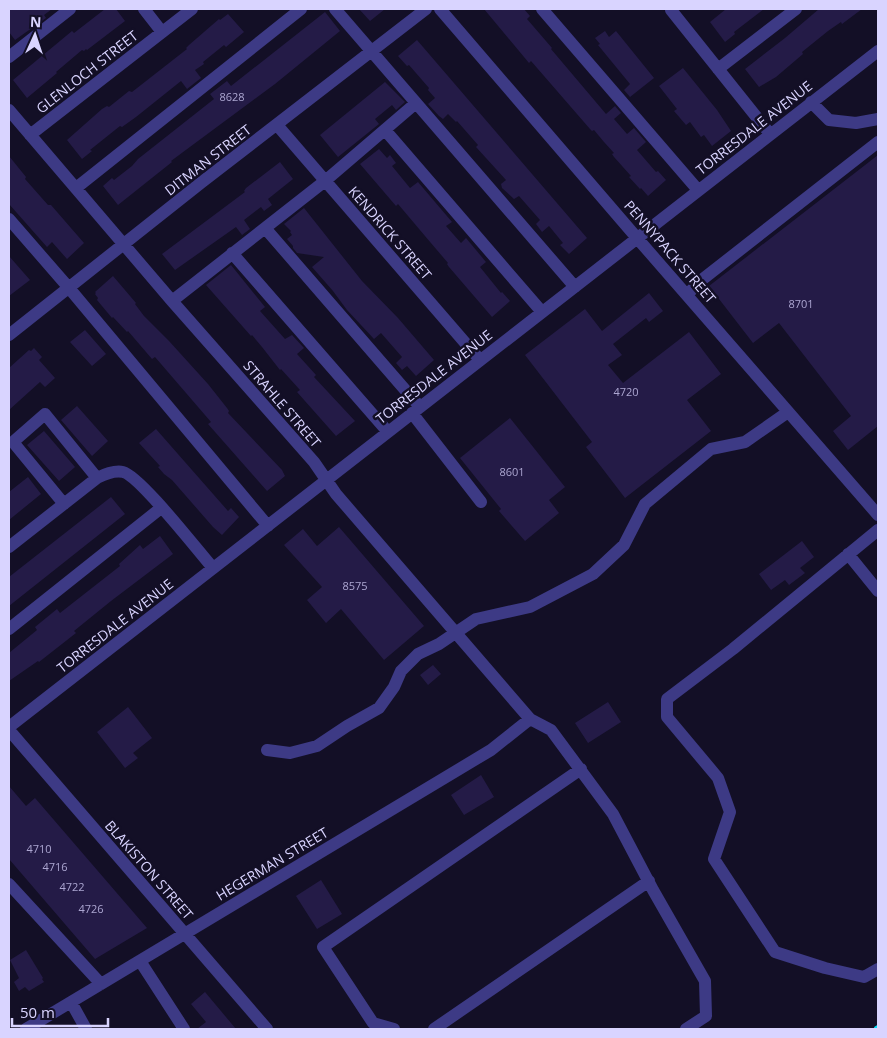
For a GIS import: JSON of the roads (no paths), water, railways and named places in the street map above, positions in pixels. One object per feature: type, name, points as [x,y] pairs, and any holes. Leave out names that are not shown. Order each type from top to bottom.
[{"type":"street","points":[[9,57],[70,9]]},
{"type":"street","points":[[144,9],[162,32]]},
{"type":"street","name":"GLENLOCH STREET","points":[[30,135],[192,9]]},
{"type":"street","points":[[76,188],[302,9]]},
{"type":"street","points":[[335,9],[575,287]]},
{"type":"street","name":"DITMAN STREET","points":[[9,335],[426,9]]},
{"type":"street","name":"PENNYPACK STREET","points":[[440,9],[878,514]]},
{"type":"street","points":[[672,9],[770,134]]},
{"type":"street","points":[[718,69],[796,9]]},
{"type":"street","points":[[545,10],[698,190]]},
{"type":"street","name":"TORRESDALE AVENUE","points":[[9,728],[878,51]]},
{"type":"street","points":[[811,102],[829,120],[856,123],[878,118]]},
{"type":"street","points":[[172,301],[325,181],[416,103]]},
{"type":"street","name":"STRAHLE STREET","points":[[9,110],[172,301],[314,462],[336,494],[530,719]]},
{"type":"street","name":"KENDRICK STREET","points":[[277,125],[480,360]]},
{"type":"street","points":[[385,130],[542,312]]},
{"type":"street","points":[[687,295],[699,282],[878,142]]},
{"type":"street","points":[[9,219],[268,526]]},
{"type":"street","points":[[265,228],[416,410],[481,502]]},
{"type":"street","points":[[232,254],[388,432]]},
{"type":"street","points":[[267,750],[290,753],[316,746],[379,708],[394,687],[401,670],[418,654],[439,644],[476,619],[530,607],[593,574],[624,545],[645,504],[711,449],[745,442],[788,412]]},
{"type":"street","points":[[64,504],[13,442],[45,414],[97,478]]},
{"type":"street","points":[[9,547],[97,478],[108,473],[124,472],[143,486],[213,568]]},
{"type":"street","points":[[9,629],[161,508]]},
{"type":"street","points":[[878,530],[733,649],[667,699],[667,717],[718,778],[730,812],[714,858],[775,952],[826,968],[864,977],[878,969]]},
{"type":"street","points":[[848,554],[878,591]]},
{"type":"street","points":[[530,719],[552,730],[613,814],[705,981],[706,1016],[686,1029]]},
{"type":"street","name":"HEGERMAN STREET","points":[[26,1029],[491,750],[530,719]]},
{"type":"street","name":"BLAKISTON STREET","points":[[9,728],[267,1029]]},
{"type":"street","points":[[394,1029],[372,1022],[323,947],[581,769]]},
{"type":"street","points":[[434,1029],[649,881]]},
{"type":"street","points":[[9,884],[101,984]]},
{"type":"street","points":[[140,961],[184,1029]]},
{"type":"street","points":[[71,1002],[86,1029]]}]
